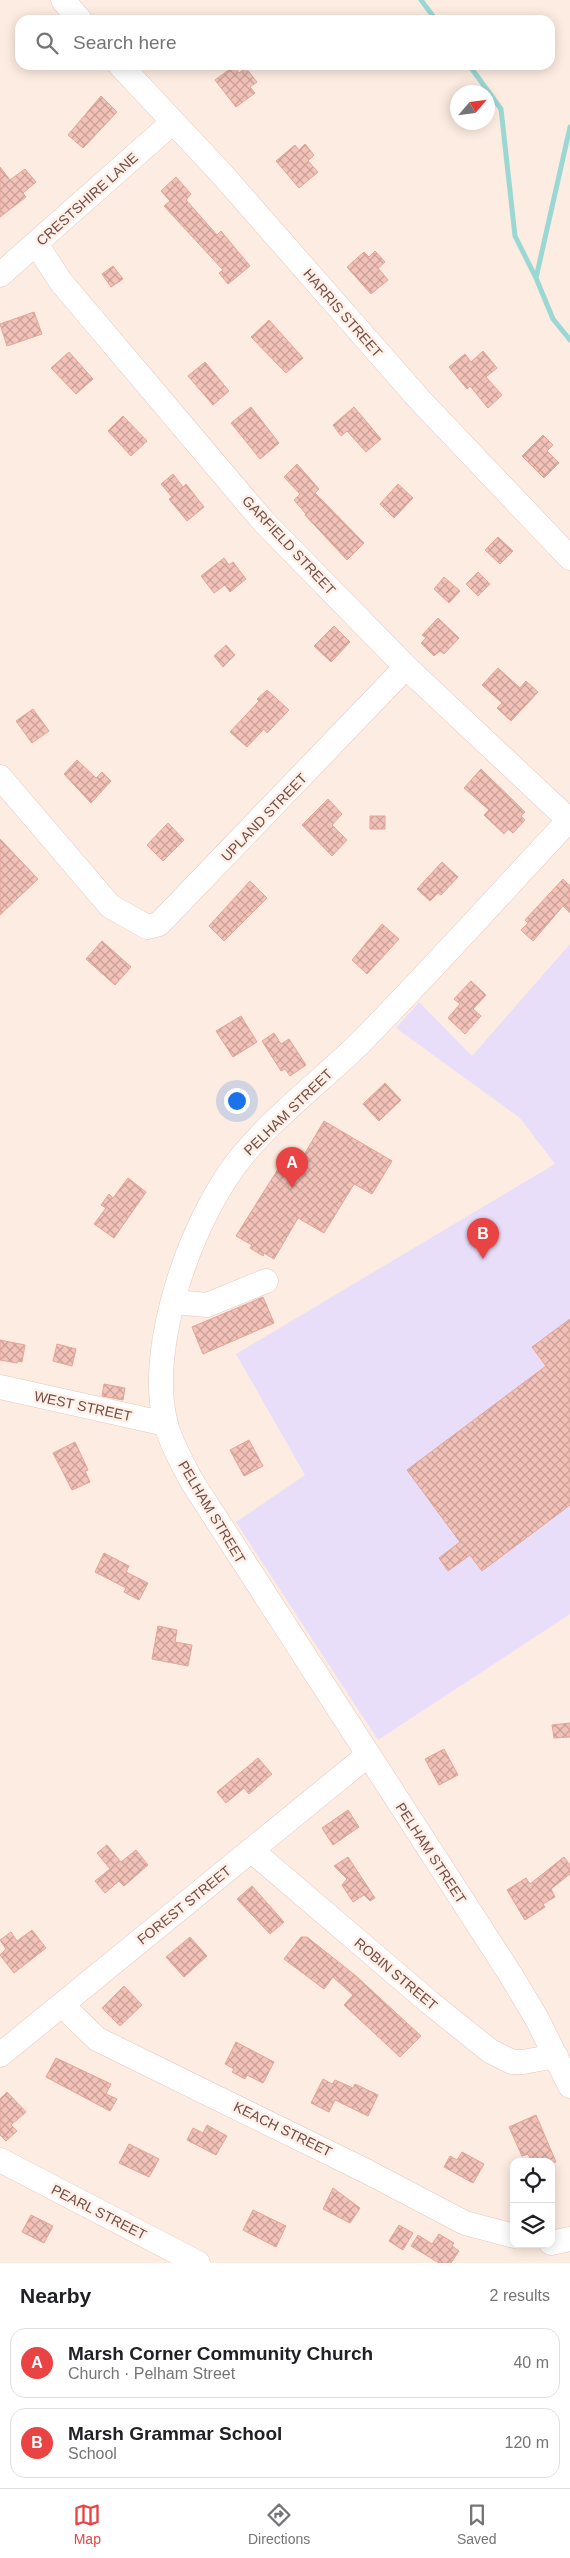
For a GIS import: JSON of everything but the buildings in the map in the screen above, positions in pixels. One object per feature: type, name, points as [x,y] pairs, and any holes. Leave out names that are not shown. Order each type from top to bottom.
[{"type":"street","points":[[63,0],[76,15]]},
{"type":"street","name":"HARRIS STREET","points":[[125,70],[221,173],[419,399],[570,558]]},
{"type":"street","name":"CRESTSHIRE LANE","points":[[0,275],[173,122]]},
{"type":"street","name":"GARFIELD STREET","points":[[36,245],[61,282],[263,521],[406,667],[570,820]]},
{"type":"street","name":"UPLAND STREET","points":[[0,777],[110,906],[147,927],[160,924],[406,667]]},
{"type":"street","name":"PELHAM STREET","points":[[570,820],[358,1044],[276,1120],[242,1156],[211,1203],[196,1233],[174,1302],[162,1363],[161,1394],[166,1424],[176,1452],[205,1504],[512,1977],[556,2056],[570,2086]]},
{"type":"street","points":[[174,1302],[208,1305],[266,1281]]},
{"type":"street","name":"WEST STREET","points":[[0,1387],[166,1424]]},
{"type":"street","name":"FOREST STREET","points":[[0,2055],[368,1755]]},
{"type":"street","name":"ROBIN STREET","points":[[251,1850],[421,1996],[490,2051],[512,2062],[556,2056]]},
{"type":"street","name":"KEACH STREET","points":[[62,2005],[97,2039],[366,2171],[465,2223],[510,2235]]},
{"type":"street","name":"PEARL STREET","points":[[0,2160],[198,2263]]},
{"type":"street","points":[[555,2242],[570,2239]]},
{"type":"shaded area","points":[[570,944],[570,1614],[378,1740],[236,1522],[305,1475],[236,1354],[555,1164],[520,1118],[396,1028],[419,1002],[472,1056]]},
{"type":"waterway","points":[[421,0],[432,15]]},
{"type":"waterway","points":[[473,70],[501,109],[515,236],[536,278]]},
{"type":"waterway","points":[[570,127],[536,278],[553,319],[570,340]]},
{"type":"place","name":"Marsh Corner Community Church","points":[[292,1188]]},
{"type":"place","name":"Marsh Grammar School","points":[[483,1259]]}]
